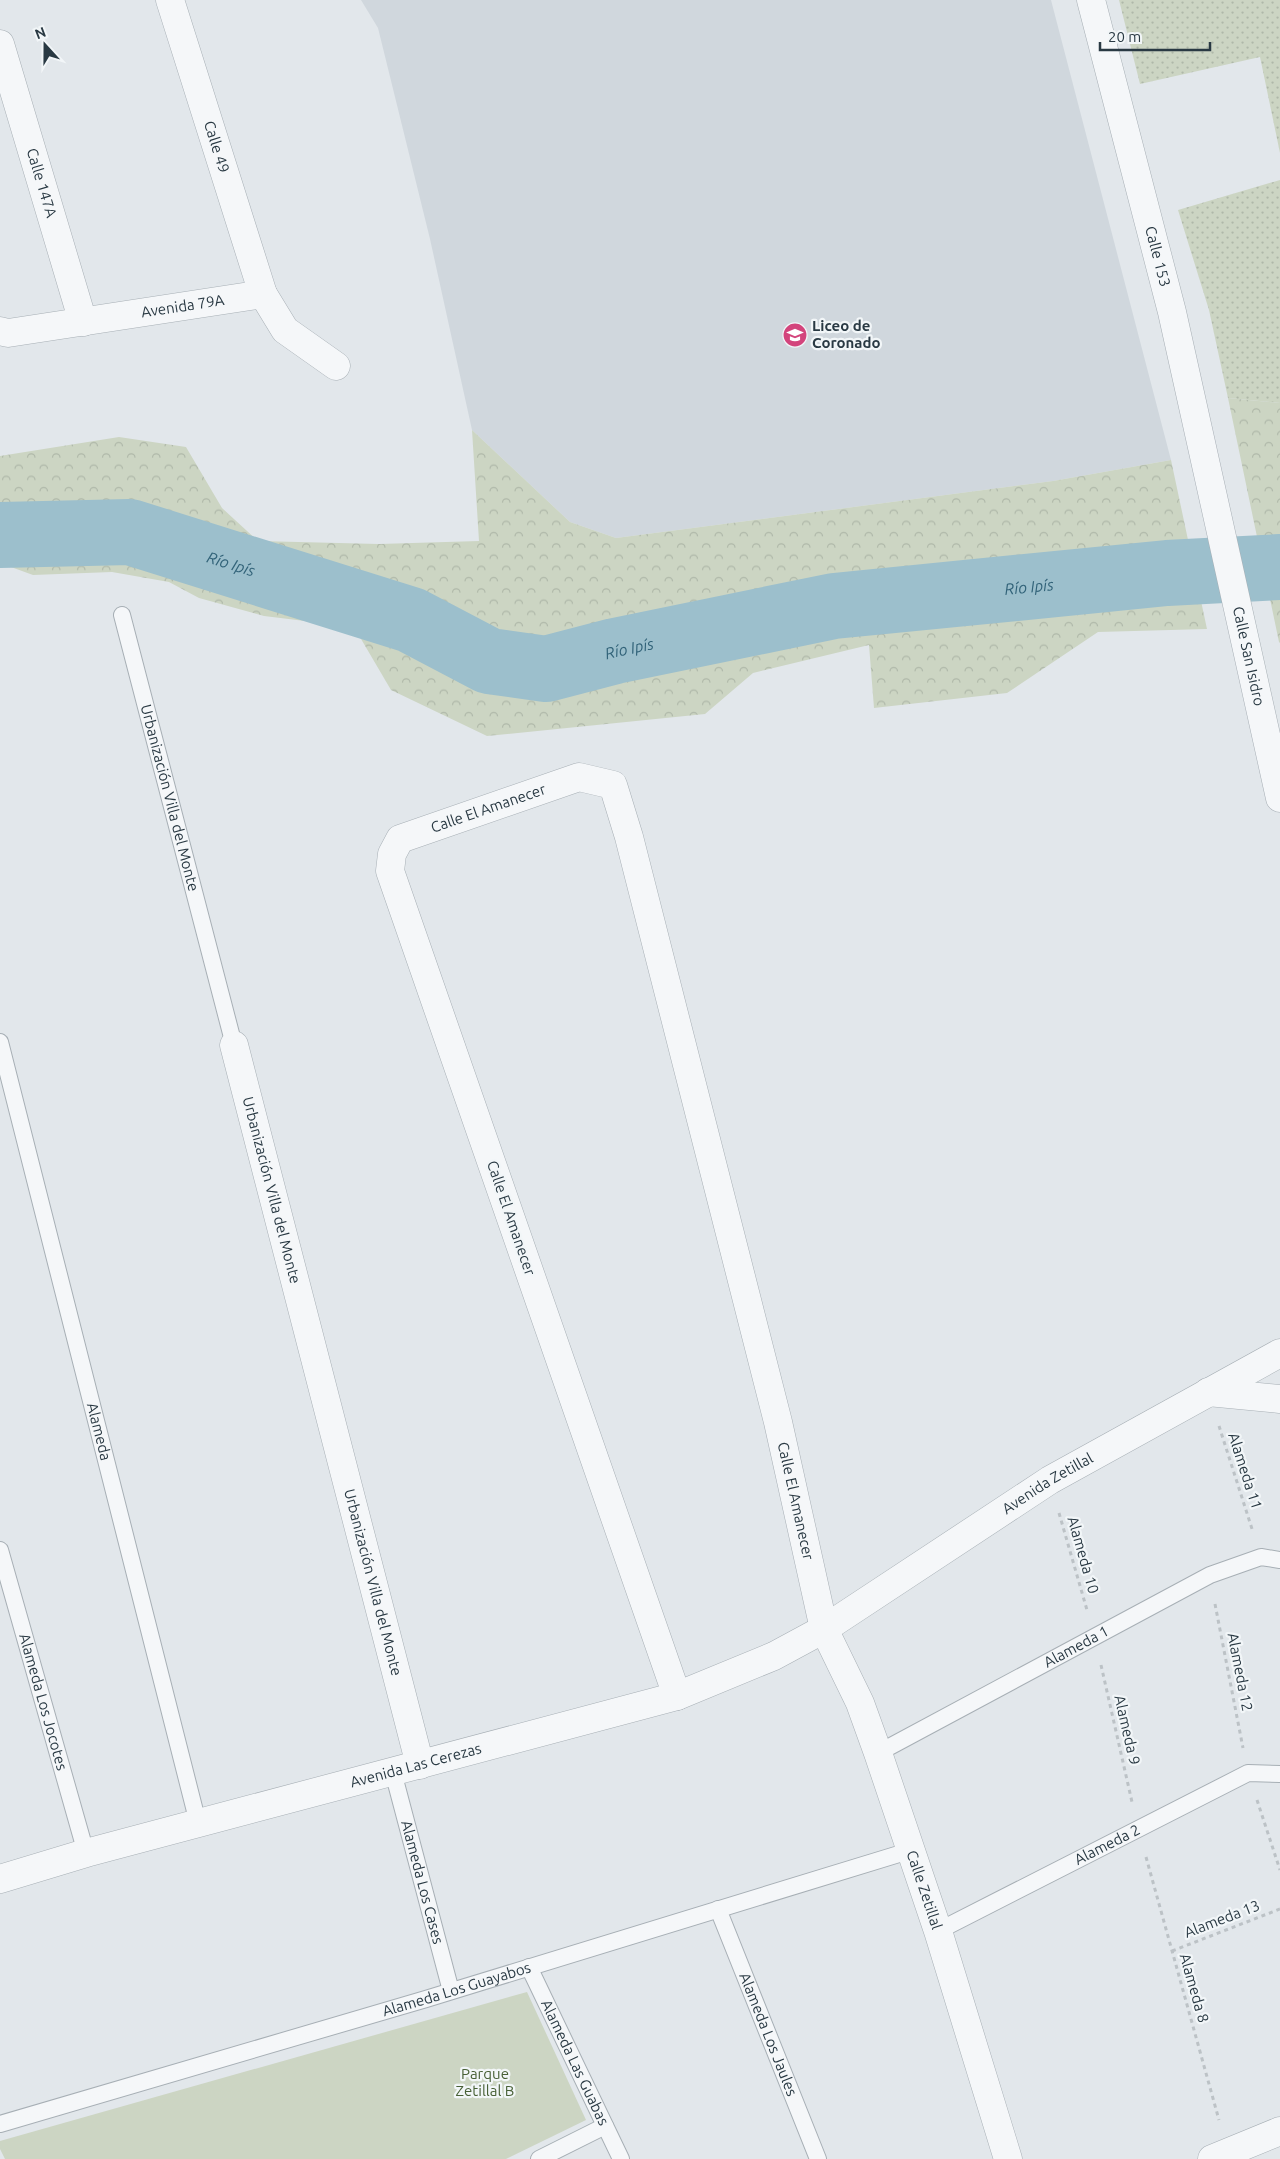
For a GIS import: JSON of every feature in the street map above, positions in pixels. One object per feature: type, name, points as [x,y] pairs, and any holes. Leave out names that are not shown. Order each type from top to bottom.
[{"type":"street","name":"Calle 49","points":[[170,0],[262,294]]},
{"type":"street","name":"Calle 153","points":[[1091,0],[1172,312],[1217,514]]},
{"type":"street","name":"Calle 147A","points":[[0,44],[83,322]]},
{"type":"street","name":"Avenida 79A","points":[[0,331],[8,333],[262,294]]},
{"type":"street","points":[[262,294],[285,330],[336,366]]},
{"type":"street","name":"Calle San Isidro","points":[[1217,514],[1280,798]]},
{"type":"street","name":"Calle El Amanecer","points":[[677,1696],[390,871],[392,854],[400,838],[580,777],[613,785],[632,847],[778,1422],[824,1630]]},
{"type":"street","name":"Urbanización Villa del Monte","points":[[234,1045],[420,1765]]},
{"type":"street","name":"Avenida Zetillal","points":[[824,1630],[1050,1480],[1280,1354]]},
{"type":"street","points":[[1208,1392],[1280,1399]]},
{"type":"street","name":"Avenida Las Cerezas","points":[[0,1879],[86,1853],[677,1696],[774,1656],[824,1630]]},
{"type":"street","name":"Calle Zetillal","points":[[824,1630],[860,1702],[912,1850],[1008,2159]]},
{"type":"street","points":[[1220,2156],[1280,2132]]},
{"type":"lane","name":"Urbanización Villa del Monte","points":[[122,615],[234,1045]]},
{"type":"lane","name":"Alameda","points":[[0,1042],[198,1823]]},
{"type":"lane","name":"Alameda Los Jocotes","points":[[0,1550],[86,1853]]},
{"type":"lane","name":"Alameda 1","points":[[878,1753],[1210,1575],[1261,1557],[1280,1560]]},
{"type":"lane","name":"Alameda Los Cases","points":[[393,1772],[451,1991]]},
{"type":"lane","name":"Alameda 2","points":[[938,1931],[1248,1773],[1280,1774]]},
{"type":"lane","name":"Alameda Los Guayabos","points":[[0,2124],[451,1991],[912,1850]]},
{"type":"lane","name":"Alameda Los Jaules","points":[[718,1909],[818,2159]]},
{"type":"lane","name":"Alameda Las Guabas","points":[[530,1967],[622,2159]]},
{"type":"lane","points":[[539,2159],[605,2126]]},
{"type":"path","name":"Alameda 11","points":[[1208,1392],[1261,1557]]},
{"type":"path","name":"Alameda 10","points":[[1050,1480],[1094,1636]]},
{"type":"path","name":"Alameda 12","points":[[1210,1575],[1248,1773],[1280,1870]]},
{"type":"path","name":"Alameda 9","points":[[1094,1636],[1138,1830]]},
{"type":"path","name":"Alameda 8","points":[[1138,1830],[1172,1951],[1220,2156]]},
{"type":"path","name":"Alameda 13","points":[[1172,1951],[1280,1909]]},
{"type":"shaded area","name":"Liceo de Coronado","points":[[361,0],[1051,0],[1171,460],[1053,481],[616,538],[570,522],[472,430],[430,239],[378,28]]},
{"type":"green space","points":[[1119,0],[1280,0],[1280,153],[1260,57],[1140,84]]},
{"type":"green space","points":[[1280,180],[1280,403],[1228,398],[1209,310],[1178,210]]},
{"type":"green space","points":[[1228,398],[1280,403],[1280,643],[1279,642]]},
{"type":"green space","points":[[472,430],[570,522],[616,538],[1053,481],[1171,460],[1207,629],[1098,632],[1007,693],[874,708],[869,645],[753,673],[705,714],[487,736],[391,690],[354,627],[264,616],[199,598],[169,582],[112,572],[33,575],[0,563],[0,456],[119,437],[186,447],[222,508],[258,541],[379,544],[479,541]]},
{"type":"green space","name":"Parque Zetillal B","points":[[527,1992],[586,2120],[506,2159],[5,2159],[0,2149],[0,2141]]},
{"type":"waterway","name":"Río Ipís","points":[[0,535],[130,532],[411,620],[489,661],[546,669],[615,651],[834,606],[1167,573],[1280,567]]},
{"type":"place","name":"Liceo de Coronado","points":[[795,335]]}]
